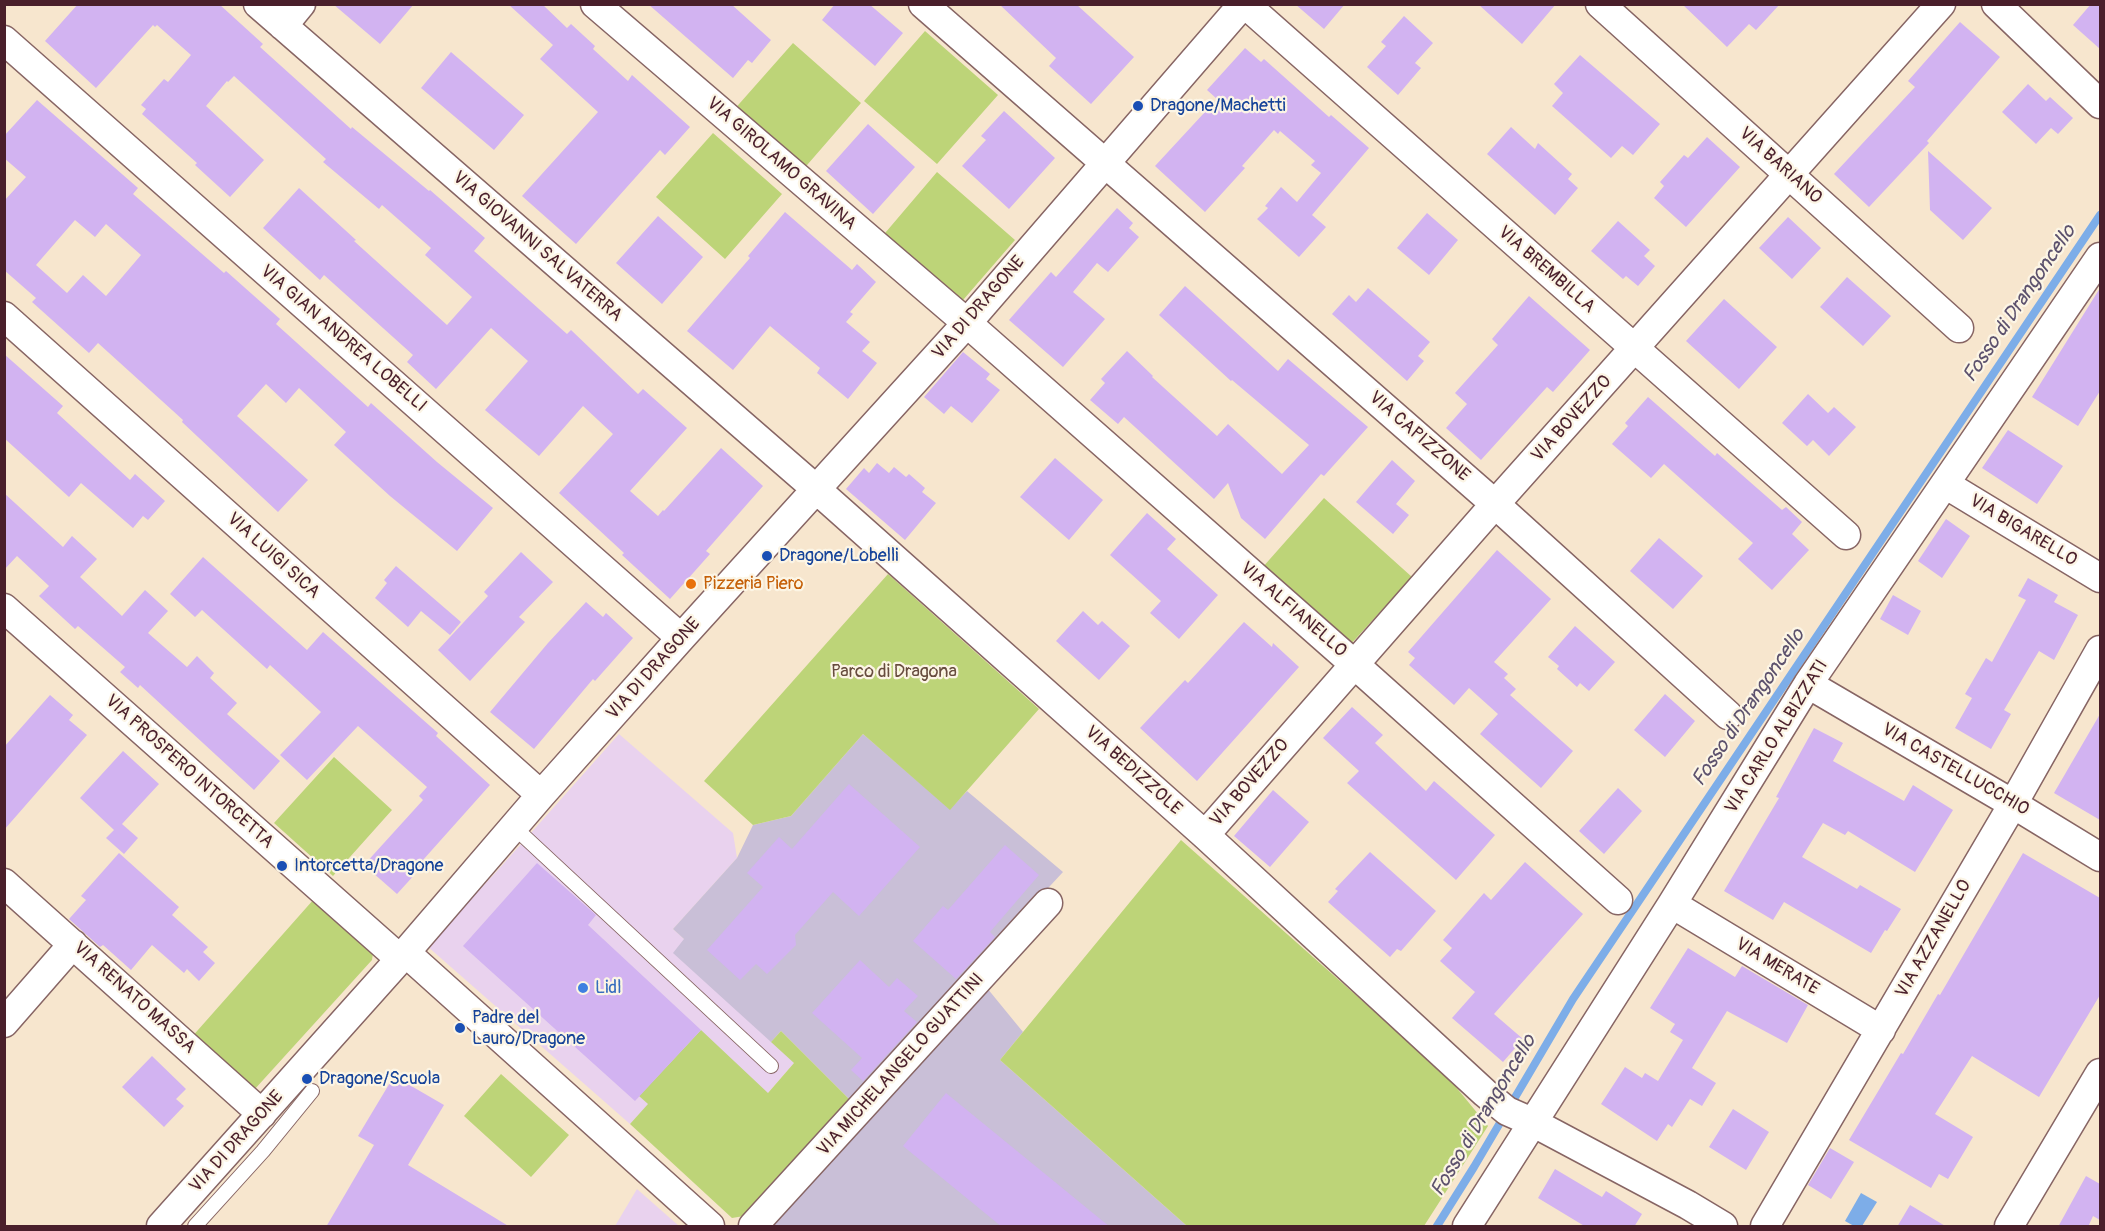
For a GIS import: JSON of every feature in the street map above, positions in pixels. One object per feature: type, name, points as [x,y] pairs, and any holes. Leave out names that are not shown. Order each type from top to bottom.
[{"type":"street","name":"VIA GIOVANNI SALVATERRA","points":[[258,4],[816,489]]},
{"type":"street","points":[[283,26],[301,4]]},
{"type":"street","name":"VIA GIROLAMO GRAVINA","points":[[595,4],[967,323]]},
{"type":"street","name":"VIA CAPIZZONE","points":[[923,4],[1495,504],[1728,715]]},
{"type":"street","name":"VIA DI DRAGONE","points":[[161,1227],[402,956],[541,795],[967,323],[1244,4]]},
{"type":"street","name":"VIA BREMBILLA","points":[[1244,4],[1846,535]]},
{"type":"street","name":"VIA BARIANO","points":[[1600,4],[1959,328]]},
{"type":"street","name":"VIA BOVEZZO","points":[[1205,835],[1495,504],[1941,4]]},
{"type":"street","points":[[1996,4],[2100,104]]},
{"type":"street","name":"VIA GIAN ANDREA LOBELLI","points":[[4,40],[681,638]]},
{"type":"street","name":"VIA CARLO ALBIZZATI","points":[[1467,1227],[1672,904],[1808,684],[2100,257]]},
{"type":"street","name":"VIA LUIGI SICA","points":[[6,321],[541,795]]},
{"type":"street","name":"VIA ALFIANELLO","points":[[967,323],[1618,900]]},
{"type":"street","name":"VIA BIGARELLO","points":[[1946,484],[2100,578]]},
{"type":"street","name":"VIA BEDIZZOLE","points":[[816,489],[1205,835],[1485,1094],[1507,1111],[1532,1122],[1681,1216],[1723,1227]]},
{"type":"street","name":"VIA PROSPERO INTORCETTA","points":[[4,608],[710,1227]]},
{"type":"street","name":"VIA AZZANELLO","points":[[1765,1227],[2013,804],[2100,650]]},
{"type":"street","name":"VIA CASTELLUCCHIO","points":[[1808,684],[2100,857]]},
{"type":"street","name":"VIA RENATO MASSA","points":[[4,883],[262,1114]]},
{"type":"street","name":"VIA MICHELANGELO GUATTINI","points":[[753,1227],[1048,903]]},
{"type":"street","name":"VIA MERATE","points":[[1672,904],[1881,1030]]},
{"type":"street","points":[[4,1023],[74,944]]},
{"type":"street","points":[[2009,1227],[2100,1072]]},
{"type":"lane","points":[[514,827],[771,1066]]},
{"type":"lane","points":[[195,1227],[263,1151],[312,1091]]},
{"type":"lane","points":[[234,1146],[263,1151]]},
{"type":"shaded area","points":[[619,734],[733,833],[737,858],[673,929],[794,1063],[768,1093],[640,1096],[649,1104],[630,1124],[427,946]]},
{"type":"shaded area","points":[[863,734],[950,809],[967,791],[1063,872],[851,1101],[781,1031],[771,1042],[673,953],[684,939],[673,929],[737,858],[753,825],[791,816]]},
{"type":"shaded area","points":[[987,988],[1023,1032],[1000,1060],[1187,1226],[772,1226]]},
{"type":"shaded area","points":[[637,1189],[679,1226],[615,1226]]},
{"type":"green space","points":[[925,31],[998,95],[937,164],[864,101]]},
{"type":"green space","points":[[793,43],[861,103],[801,172],[732,112]]},
{"type":"green space","points":[[713,133],[782,194],[725,259],[656,197]]},
{"type":"green space","points":[[937,172],[1015,240],[957,307],[880,239]]},
{"type":"green space","points":[[1324,498],[1412,577],[1349,646],[1262,568]]},
{"type":"green space","name":"Parco di Dragona","points":[[888,574],[1039,709],[950,810],[863,734],[791,816],[753,825],[704,781]]},
{"type":"green space","points":[[334,757],[392,810],[333,876],[274,823]]},
{"type":"green space","points":[[1181,840],[1446,1075],[1488,1126],[1424,1226],[1187,1226],[1000,1060]]},
{"type":"green space","points":[[314,899],[373,953],[372,960],[254,1090],[190,1039]]},
{"type":"green space","points":[[701,1030],[768,1093],[794,1063],[771,1042],[781,1031],[851,1101],[744,1216],[732,1218],[630,1124],[648,1104],[639,1096]]},
{"type":"green space","points":[[501,1074],[569,1135],[531,1177],[464,1116]]},
{"type":"water","points":[[1861,1193],[1877,1202],[1862,1226],[1854,1226],[1845,1221]]},
{"type":"building","points":[[78,4],[219,4],[263,44],[260,47],[351,129],[352,127],[430,190],[485,238],[474,251],[567,334],[571,330],[638,394],[643,389],[687,428],[630,491],[658,516],[721,448],[763,486],[706,551],[710,554],[670,599],[559,493],[613,434],[583,406],[539,456],[485,410],[528,361],[491,328],[436,389],[407,362],[413,355],[324,275],[320,280],[263,228],[299,188],[447,325],[472,297],[425,255],[431,248],[382,205],[379,209],[323,162],[326,159],[234,76],[206,106],[264,160],[230,197],[195,165],[197,163],[142,114],[146,109],[141,105],[164,79],[168,82],[191,55],[157,25],[155,27],[153,25],[96,88],[45,41]]},
{"type":"building","points":[[333,4],[414,4],[380,44]]},
{"type":"building","points":[[508,4],[542,4],[567,28],[571,24],[595,46],[593,49],[628,81],[632,75],[690,127],[665,155],[660,150],[576,244],[522,196],[598,112],[540,59],[553,45]]},
{"type":"building","points":[[648,4],[731,4],[771,40],[752,63],[748,60],[733,78]]},
{"type":"building","points":[[835,4],[869,4],[903,33],[875,66],[822,20]]},
{"type":"building","points":[[999,4],[1076,4],[1134,57],[1091,104],[1049,66],[1056,58]]},
{"type":"building","points":[[1295,4],[1345,4],[1324,29]]},
{"type":"building","points":[[1478,4],[1556,4],[1522,44]]},
{"type":"building","points":[[1682,4],[1780,4],[1756,30],[1749,24],[1727,47]]},
{"type":"building","points":[[2091,4],[2100,4],[2100,49],[2073,25]]},
{"type":"building","points":[[1404,16],[1433,43],[1415,63],[1421,68],[1398,95],[1367,67],[1386,46],[1381,42]]},
{"type":"building","points":[[1960,22],[2000,57],[1927,141],[1929,143],[1869,207],[1834,174],[1915,87],[1908,81]]},
{"type":"building","points":[[1245,48],[1261,62],[1264,59],[1329,117],[1331,115],[1369,148],[1312,215],[1326,227],[1299,257],[1257,219],[1268,208],[1265,206],[1281,187],[1297,202],[1321,173],[1311,165],[1315,161],[1280,131],[1278,134],[1274,130],[1242,166],[1245,168],[1205,212],[1155,166],[1217,99],[1207,90]]},
{"type":"building","points":[[451,52],[524,115],[494,150],[421,88]]},
{"type":"building","points":[[1580,55],[1660,124],[1633,155],[1622,146],[1611,158],[1552,106],[1563,93],[1554,84]]},
{"type":"building","points":[[2028,84],[2046,101],[2050,97],[2073,118],[2058,134],[2051,128],[2036,144],[2002,112]]},
{"type":"building","points":[[37,100],[138,188],[133,194],[280,319],[276,324],[368,407],[371,403],[493,508],[457,551],[390,496],[334,445],[346,432],[299,388],[286,403],[266,384],[237,416],[308,480],[278,512],[182,422],[183,420],[98,343],[89,353],[32,302],[36,298],[4,270],[4,201],[26,177],[4,158],[4,136]],"holes":[[[75,220],[95,237],[106,224],[141,255],[106,296],[83,275],[67,293],[36,265]]]},
{"type":"building","points":[[1004,111],[1055,158],[1009,209],[962,166],[986,140],[981,136]]},
{"type":"building","points":[[868,124],[915,167],[873,214],[826,171]]},
{"type":"building","points":[[1511,127],[1535,149],[1538,143],[1572,174],[1568,179],[1578,188],[1555,215],[1487,154]]},
{"type":"building","points":[[1707,137],[1740,167],[1686,227],[1654,198],[1664,186],[1660,182],[1684,155],[1688,158]]},
{"type":"building","points":[[1928,151],[1992,208],[1963,240],[1930,210]]},
{"type":"building","points":[[1117,208],[1133,223],[1129,228],[1139,237],[1108,272],[1097,263],[1073,292],[1105,319],[1063,367],[1009,320],[1051,272],[1056,277]]},
{"type":"building","points":[[785,212],[852,270],[857,264],[876,282],[850,312],[853,314],[846,322],[870,342],[862,351],[877,363],[848,399],[817,373],[820,368],[770,326],[733,370],[687,331],[750,258],[748,256]]},
{"type":"building","points":[[1427,213],[1458,240],[1429,275],[1397,248]]},
{"type":"building","points":[[658,216],[703,257],[662,304],[616,263]]},
{"type":"building","points":[[1788,217],[1821,248],[1792,279],[1759,248]]},
{"type":"building","points":[[1618,221],[1650,250],[1644,256],[1655,266],[1638,286],[1626,276],[1623,279],[1591,251]]},
{"type":"building","points":[[1847,277],[1891,316],[1863,346],[1820,307]]},
{"type":"building","points":[[1185,286],[1278,371],[1288,359],[1368,427],[1324,476],[1321,474],[1265,539],[1241,518],[1228,483],[1214,499],[1124,417],[1118,424],[1090,400],[1105,383],[1101,379],[1127,351],[1217,436],[1228,424],[1282,474],[1309,445],[1231,381],[1159,315]]},
{"type":"building","points":[[1368,288],[1430,342],[1418,356],[1424,361],[1407,381],[1332,314],[1349,295],[1356,302]]},
{"type":"building","points":[[2100,288],[2100,391],[2078,426],[2032,397]]},
{"type":"building","points":[[1529,296],[1590,350],[1553,392],[1547,387],[1481,460],[1446,428],[1467,404],[1455,393],[1498,345],[1492,339]]},
{"type":"building","points":[[1724,299],[1777,347],[1739,389],[1686,341]]},
{"type":"building","points":[[963,352],[990,374],[986,379],[1000,390],[972,423],[951,406],[944,414],[924,397]]},
{"type":"building","points":[[4,354],[63,406],[57,413],[130,480],[135,474],[165,501],[148,520],[143,516],[133,528],[81,483],[69,497],[4,438]]},
{"type":"building","points":[[1808,394],[1828,413],[1834,407],[1856,427],[1829,456],[1813,440],[1807,446],[1782,423]]},
{"type":"building","points":[[1648,397],[1715,456],[1717,453],[1782,510],[1786,507],[1802,522],[1792,534],[1809,550],[1772,590],[1738,559],[1753,543],[1664,464],[1651,478],[1612,444],[1628,426],[1625,423]]},
{"type":"building","points":[[2008,430],[2063,466],[2037,504],[1982,468]]},
{"type":"building","points":[[1055,458],[1103,500],[1069,540],[1020,497]]},
{"type":"building","points":[[1392,460],[1415,481],[1396,504],[1409,515],[1393,534],[1356,502]]},
{"type":"building","points":[[877,463],[889,473],[894,467],[906,477],[909,474],[925,488],[922,492],[936,503],[905,540],[846,489],[864,468],[869,473]]},
{"type":"building","points":[[4,493],[63,547],[72,536],[97,559],[80,577],[122,616],[145,590],[168,611],[148,633],[187,667],[197,656],[214,673],[210,678],[237,703],[227,714],[280,761],[254,790],[140,685],[138,688],[120,672],[125,667],[78,626],[75,629],[39,596],[49,586],[17,556],[4,570]]},
{"type":"building","points":[[1147,513],[1176,539],[1167,549],[1218,595],[1179,639],[1150,613],[1161,601],[1110,555]]},
{"type":"building","points":[[1946,519],[1970,536],[1942,578],[1918,561]]},
{"type":"building","points":[[1659,538],[1703,576],[1673,609],[1630,571]]},
{"type":"building","points":[[1497,550],[1551,599],[1494,662],[1508,674],[1504,678],[1516,689],[1510,695],[1573,751],[1541,788],[1480,734],[1498,714],[1469,688],[1454,705],[1409,665],[1415,658],[1408,652]]},
{"type":"building","points":[[521,552],[553,582],[519,617],[525,622],[470,681],[438,650],[488,596],[484,592]]},
{"type":"building","points":[[203,557],[307,650],[323,632],[438,733],[436,736],[490,785],[423,860],[426,862],[397,894],[364,865],[423,800],[419,796],[427,787],[358,726],[307,780],[280,755],[321,712],[270,665],[267,669],[202,610],[195,617],[170,594]]},
{"type":"building","points":[[396,566],[461,622],[450,635],[421,611],[408,627],[375,598],[387,583],[384,580]]},
{"type":"building","points":[[2028,578],[2058,595],[2054,602],[2078,615],[2054,660],[2039,651],[2004,710],[2011,714],[1991,749],[1955,728],[1972,698],[1965,694],[1986,658],[1992,662],[2026,600],[2018,596]]},
{"type":"building","points":[[1893,595],[1921,611],[1908,635],[1880,619]]},
{"type":"building","points":[[586,602],[603,617],[606,613],[633,638],[595,681],[593,679],[534,749],[490,712]]},
{"type":"building","points":[[1083,611],[1098,625],[1102,621],[1130,646],[1099,680],[1056,641]]},
{"type":"building","points":[[1244,622],[1272,647],[1273,643],[1299,667],[1197,781],[1140,728],[1185,680],[1188,683]]},
{"type":"building","points":[[1575,626],[1615,662],[1589,691],[1580,683],[1577,687],[1557,669],[1559,666],[1548,657]]},
{"type":"building","points":[[1665,694],[1695,721],[1665,757],[1634,730]]},
{"type":"building","points":[[50,695],[73,715],[69,720],[87,735],[4,830],[4,747]]},
{"type":"building","points":[[1352,707],[1383,735],[1375,743],[1426,791],[1434,781],[1495,835],[1456,880],[1347,783],[1359,771],[1323,738]]},
{"type":"building","points":[[2100,714],[2100,820],[2054,793]]},
{"type":"building","points":[[1814,728],[1843,743],[1833,761],[1904,801],[1913,785],[1953,810],[1915,872],[1848,831],[1845,835],[1823,823],[1802,857],[1857,889],[1860,885],[1901,909],[1871,953],[1784,902],[1773,920],[1724,891],[1779,798],[1776,797]]},
{"type":"building","points":[[123,751],[159,784],[122,824],[138,838],[124,854],[106,838],[114,830],[80,798]]},
{"type":"building","points":[[849,784],[920,847],[859,916],[833,892],[795,935],[796,945],[767,974],[756,964],[740,980],[707,950],[763,887],[747,873],[779,837],[792,849]]},
{"type":"building","points":[[1618,788],[1642,811],[1604,854],[1579,831]]},
{"type":"building","points":[[1273,790],[1309,822],[1270,867],[1234,836]]},
{"type":"building","points":[[1005,845],[1039,875],[990,932],[995,937],[956,979],[913,941],[943,906],[948,910]]},
{"type":"building","points":[[1370,852],[1436,911],[1401,951],[1397,949],[1390,957],[1328,902],[1338,891],[1335,889]]},
{"type":"building","points":[[119,853],[179,907],[172,915],[208,947],[203,952],[215,963],[199,981],[187,969],[184,973],[152,945],[131,970],[103,945],[100,947],[69,919],[86,900],[81,896]]},
{"type":"building","points":[[2023,853],[2100,898],[2100,995],[2039,1097],[1972,1056],[1935,1114],[1973,1137],[1948,1179],[1939,1174],[1931,1188],[1849,1140],[1938,994],[1940,995]]},
{"type":"building","points":[[1525,862],[1583,914],[1494,1014],[1523,1039],[1503,1062],[1452,1018],[1475,992],[1440,961],[1452,948],[1443,940],[1484,893],[1491,900]]},
{"type":"building","name":"Lidl","points":[[537,863],[596,915],[588,925],[701,1030],[635,1101],[463,946]]},
{"type":"building","points":[[1688,948],[1735,977],[1742,966],[1808,1005],[1787,1043],[1727,1011],[1692,1068],[1716,1083],[1702,1106],[1690,1099],[1672,1127],[1668,1124],[1657,1141],[1601,1104],[1625,1067],[1642,1078],[1645,1073],[1658,1081],[1683,1040],[1670,1032],[1675,1024],[1650,1008]]},
{"type":"building","points":[[860,960],[889,987],[897,978],[918,996],[904,1011],[917,1022],[863,1081],[851,1070],[862,1058],[812,1013]]},
{"type":"building","points":[[152,1056],[186,1089],[176,1099],[184,1106],[164,1127],[122,1087]]},
{"type":"building","points":[[394,1076],[444,1105],[408,1165],[510,1227],[326,1227],[374,1145],[358,1136]]},
{"type":"building","points":[[946,1093],[1110,1227],[1002,1227],[903,1146]]},
{"type":"building","points":[[1733,1109],[1769,1132],[1746,1170],[1709,1147]]},
{"type":"building","points":[[1830,1148],[1854,1162],[1831,1199],[1808,1185]]},
{"type":"building","points":[[1555,1169],[1602,1197],[1606,1191],[1642,1214],[1634,1227],[1586,1227],[1538,1198]]},
{"type":"building","points":[[2086,1176],[2100,1184],[2100,1220],[2093,1216],[2088,1227],[2058,1227]]},
{"type":"building","points":[[1910,1205],[1947,1227],[1897,1227]]},
{"type":"waterway","name":"Fosso di Drangoncello","points":[[1437,1226],[1573,999],[2100,215]]},
{"type":"place","name":"Dragone/Machetti","points":[[1138,106]]},
{"type":"place","name":"Dragone/Lobelli","points":[[767,556]]},
{"type":"place","name":"Pizzeria Piero","points":[[691,584]]},
{"type":"place","name":"Intorcetta/Dragone","points":[[282,866]]},
{"type":"place","name":"Lidl","points":[[583,988]]},
{"type":"place","name":"Padre del Lauro/Dragone","points":[[460,1028]]},
{"type":"place","name":"Dragone/Scuola","points":[[307,1079]]}]
